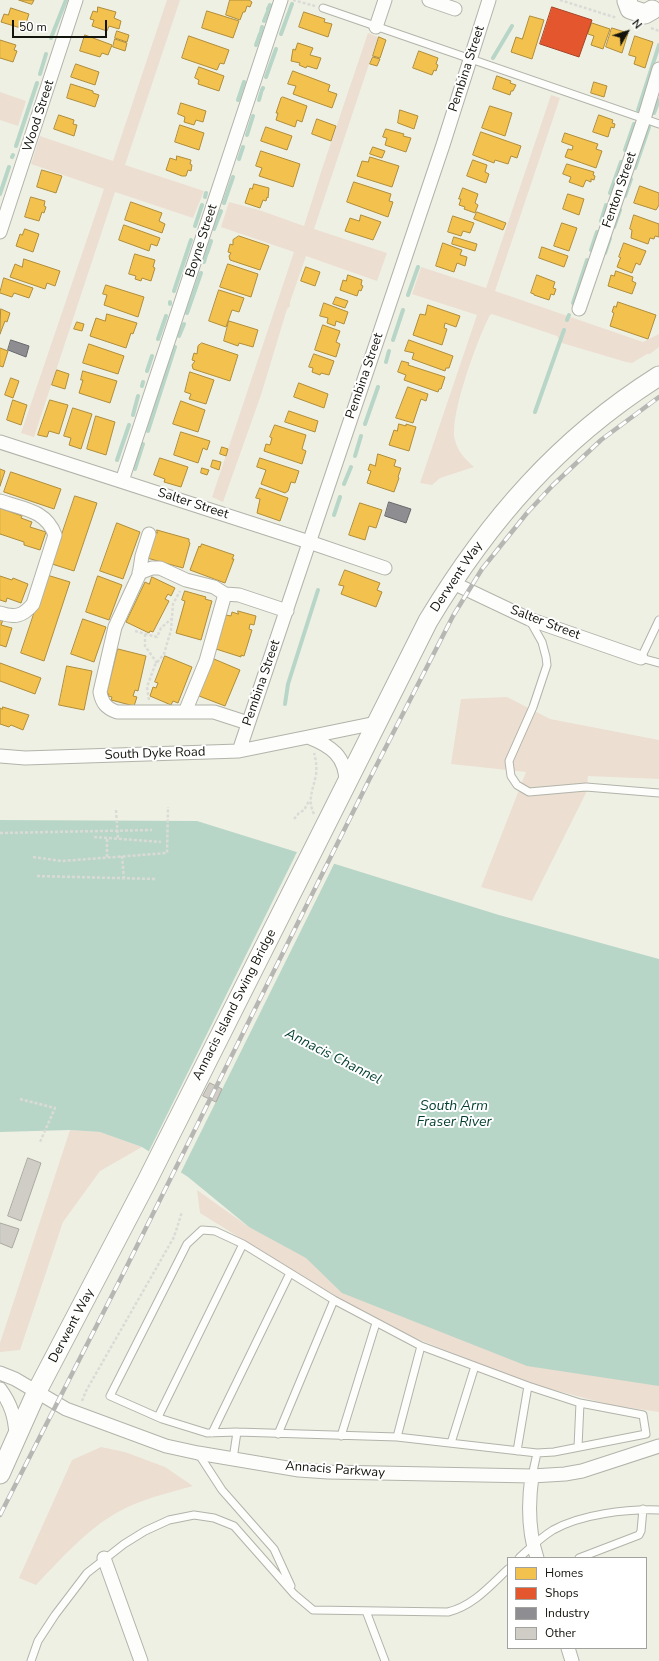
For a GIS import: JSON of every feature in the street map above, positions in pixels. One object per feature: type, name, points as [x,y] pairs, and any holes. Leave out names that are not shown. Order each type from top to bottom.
[{"type":"main road","name":"Derwent Way","points":[[319,824],[346,783],[428,621],[451,582],[475,548],[510,504],[554,458],[610,411],[659,376]]},
{"type":"main road","name":"Annacis Island Swing Bridge","points":[[147,1181],[319,824]]},
{"type":"main road","name":"Derwent Way","points":[[0,1474],[37,1392],[147,1181]]},
{"type":"street","name":"Wood Street","points":[[0,232],[76,0]]},
{"type":"street","name":"Boyne Street","points":[[122,481],[281,0]]},
{"type":"street","points":[[376,27],[385,0]]},
{"type":"street","points":[[429,0],[455,9]]},
{"type":"street","name":"Pembina Street","points":[[239,751],[443,144],[489,0]]},
{"type":"street","name":"Fenton Street","points":[[579,310],[644,119],[659,69]]},
{"type":"street","name":"Salter Street","points":[[0,442],[385,568]]},
{"type":"street","points":[[0,502],[42,516],[52,528],[56,536],[33,604],[26,612],[18,615],[8,616],[0,613]]},
{"type":"street","points":[[149,534],[142,556],[139,573],[115,628],[100,692],[101,701],[108,708],[117,712],[214,712],[248,723]]},
{"type":"street","points":[[139,573],[152,568],[160,568],[185,579],[214,587],[225,594],[239,595],[286,611]]},
{"type":"street","name":"Salter Street","points":[[451,582],[529,619],[641,658]]},
{"type":"street","points":[[186,712],[206,660],[225,594]]},
{"type":"street","name":"South Dyke Road","points":[[0,756],[25,758],[239,751],[310,742],[376,723]]},
{"type":"street","points":[[310,742],[321,742],[331,748],[344,765],[346,783]]},
{"type":"street","name":"Annacis Parkway","points":[[0,1373],[15,1379],[56,1404],[166,1446],[298,1470],[328,1472],[532,1476],[565,1474],[582,1471],[659,1446]]},
{"type":"street","points":[[0,1389],[12,1409],[16,1422],[16,1436]]},
{"type":"street","points":[[532,1476],[528,1516],[537,1557]]},
{"type":"street","points":[[104,1558],[141,1661]]},
{"type":"street","points":[[568,1649],[572,1661]]},
{"type":"lane","points":[[323,8],[659,124]]},
{"type":"lane","points":[[529,619],[542,642],[547,665],[534,707],[509,761],[511,776],[517,785],[529,792],[586,787],[659,794]]},
{"type":"lane","points":[[659,620],[641,658],[659,663]]},
{"type":"lane","points":[[202,1230],[216,1231],[243,1244],[334,1300],[421,1346],[528,1386],[580,1403],[643,1415],[646,1434],[554,1452],[537,1453],[397,1437],[237,1432],[206,1433],[158,1417],[110,1396],[186,1244],[202,1230]]},
{"type":"lane","points":[[158,1417],[243,1244]]},
{"type":"lane","points":[[212,1433],[290,1273]]},
{"type":"lane","points":[[278,1434],[334,1300]]},
{"type":"lane","points":[[341,1436],[376,1323]]},
{"type":"lane","points":[[397,1437],[421,1346]]},
{"type":"lane","points":[[451,1443],[475,1366]]},
{"type":"lane","points":[[517,1451],[528,1386]]},
{"type":"lane","points":[[578,1447],[580,1403]]},
{"type":"lane","points":[[233,1459],[237,1432]]},
{"type":"lane","points":[[198,1453],[222,1490],[274,1549],[294,1594]]},
{"type":"lane","points":[[532,1476],[537,1453]]},
{"type":"lane","points":[[582,1557],[639,1535],[643,1510]]},
{"type":"lane","points":[[520,1557],[553,1530],[576,1521],[591,1516],[643,1510],[659,1510]]},
{"type":"lane","points":[[30,1661],[38,1640],[87,1573],[104,1558],[145,1531],[169,1520],[194,1515],[214,1518],[234,1526],[294,1594],[313,1610],[448,1612],[465,1606],[476,1599],[507,1570]]},
{"type":"lane","points":[[366,1611],[385,1661]]},
{"type":"path","points":[[293,0],[323,8]]},
{"type":"path","points":[[560,0],[618,18]]},
{"type":"path","points":[[150,712],[147,687],[157,663],[164,654],[170,630],[173,604],[185,579]]},
{"type":"path","points":[[135,631],[157,637],[162,628],[171,619]]},
{"type":"path","points":[[145,634],[145,646],[157,663]]},
{"type":"path","points":[[294,819],[298,813],[304,810],[310,800],[316,764],[310,742]]},
{"type":"path","points":[[310,800],[319,824]]},
{"type":"path","points":[[33,857],[62,861],[167,853],[168,807]]},
{"type":"path","points":[[116,810],[118,839]]},
{"type":"path","points":[[0,833],[152,830]]},
{"type":"path","points":[[94,837],[161,842]]},
{"type":"path","points":[[107,839],[107,857]]},
{"type":"path","points":[[122,856],[124,879]]},
{"type":"path","points":[[38,876],[155,879]]},
{"type":"path","points":[[20,1099],[55,1108],[40,1142]]},
{"type":"path","points":[[77,1413],[86,1391],[126,1324],[174,1237],[182,1212]]},
{"type":"shaded area","points":[[167,0],[180,0],[125,165],[204,191],[193,218],[115,192],[34,437],[21,433],[104,189],[31,164],[40,136],[113,161]]},
{"type":"shaded area","points":[[368,33],[378,37],[314,229],[387,253],[377,281],[306,256],[290,302],[290,306],[287,309],[261,395],[223,502],[212,497],[294,252],[221,227],[229,202],[259,210],[304,226]]},
{"type":"shaded area","points":[[0,92],[26,101],[18,126],[0,120]]},
{"type":"shaded area","points":[[551,95],[560,98],[495,291],[643,342],[659,334],[659,347],[650,354],[647,354],[632,363],[626,362],[562,343],[557,336],[492,314],[490,315],[472,358],[460,396],[454,429],[455,440],[460,452],[474,467],[440,478],[432,485],[420,483],[477,315],[412,294],[421,267],[486,288]]},
{"type":"shaded area","points":[[507,697],[550,719],[659,740],[659,779],[588,776],[586,793],[532,901],[481,887],[526,772],[451,764],[461,699]]},
{"type":"shaded area","points":[[70,1130],[101,1132],[142,1147],[100,1171],[63,1222],[20,1350],[0,1352],[0,1343]]},
{"type":"shaded area","points":[[197,1190],[249,1227],[659,1325],[659,1412],[611,1405],[528,1383],[410,1336],[342,1301],[200,1213]]},
{"type":"shaded area","points":[[101,1447],[125,1452],[165,1467],[193,1486],[136,1503],[106,1519],[75,1545],[36,1585],[19,1578],[72,1460]]},
{"type":"water","name":"South Arm Fraser River","points":[[0,820],[197,821],[499,915],[659,959],[659,1386],[527,1366],[342,1293],[306,1258],[249,1227],[188,1177],[142,1147],[100,1132],[70,1130],[0,1132]]},
{"type":"pier","points":[[298,850],[335,862],[180,1174],[148,1153]]},
{"type":"building: Homes","points":[[19,0],[34,0],[32,4]]},
{"type":"building: Homes","points":[[230,0],[249,0],[252,2],[250,7],[247,6],[245,12],[243,12],[240,20],[226,15]]},
{"type":"building: Homes","points":[[98,7],[116,12],[114,18],[121,21],[119,29],[109,26],[107,31],[92,26],[94,20],[90,19],[93,11],[97,12]]},
{"type":"building: Homes","points":[[11,8],[29,14],[24,29],[1,22],[4,14],[8,15]]},
{"type":"building: Homes","points":[[207,11],[239,21],[233,38],[202,28]]},
{"type":"building: Homes","points":[[304,12],[325,19],[324,22],[332,24],[328,37],[299,27]]},
{"type":"building: Homes","points":[[530,16],[544,20],[532,59],[511,52],[516,37],[522,39]]},
{"type":"building: Homes","points":[[592,23],[610,29],[603,49],[591,45],[594,36],[588,34]]},
{"type":"building: Homes","points":[[612,28],[628,33],[622,53],[606,47]]},
{"type":"building: Homes","points":[[117,31],[129,35],[127,42],[115,38]]},
{"type":"building: Homes","points":[[85,35],[112,45],[108,55],[102,53],[100,57],[80,51]]},
{"type":"building: Homes","points":[[189,36],[229,50],[224,64],[220,63],[217,70],[182,58]]},
{"type":"building: Homes","points":[[635,36],[653,42],[645,68],[634,64],[636,57],[629,55]]},
{"type":"building: Homes","points":[[379,37],[386,40],[380,58],[373,56]]},
{"type":"building: Homes","points":[[115,39],[127,43],[125,51],[113,47]]},
{"type":"building: Homes","points":[[0,40],[16,45],[14,50],[17,51],[13,62],[0,58]]},
{"type":"building: Homes","points":[[298,43],[313,48],[310,55],[321,58],[317,69],[307,66],[306,68],[299,65],[300,63],[291,61],[293,49],[295,50]]},
{"type":"building: Homes","points":[[419,51],[438,58],[436,71],[434,70],[432,75],[413,68]]},
{"type":"building: Homes","points":[[373,57],[380,59],[377,66],[370,64]]},
{"type":"building: Homes","points":[[76,64],[99,72],[95,85],[71,77]]},
{"type":"building: Homes","points":[[199,67],[224,76],[219,91],[198,84],[199,80],[195,78]]},
{"type":"building: Homes","points":[[293,71],[330,85],[328,91],[337,94],[332,108],[293,94],[296,86],[288,84]]},
{"type":"building: Homes","points":[[497,76],[511,81],[510,83],[516,85],[513,91],[511,91],[510,95],[493,89]]},
{"type":"building: Homes","points":[[594,82],[607,86],[604,97],[591,93]]},
{"type":"building: Homes","points":[[71,84],[93,91],[93,93],[99,95],[95,107],[67,98]]},
{"type":"building: Homes","points":[[283,97],[307,106],[302,122],[297,120],[295,127],[276,120],[278,113],[276,113],[281,98]]},
{"type":"building: Homes","points":[[181,103],[206,111],[203,122],[196,120],[194,125],[184,122],[185,117],[178,114]]},
{"type":"building: Homes","points":[[490,106],[512,113],[505,136],[482,128]]},
{"type":"building: Homes","points":[[400,110],[418,116],[414,129],[398,123]]},
{"type":"building: Homes","points":[[59,115],[74,120],[73,124],[77,125],[74,136],[54,129]]},
{"type":"building: Homes","points":[[599,115],[613,120],[612,123],[615,124],[614,128],[611,127],[608,137],[593,132]]},
{"type":"building: Homes","points":[[317,119],[336,126],[331,141],[312,134]]},
{"type":"building: Homes","points":[[180,125],[204,133],[199,150],[175,142]]},
{"type":"building: Homes","points":[[266,127],[292,136],[287,150],[261,141]]},
{"type":"building: Homes","points":[[386,129],[404,134],[403,136],[411,138],[406,152],[385,145],[387,138],[383,137]]},
{"type":"building: Homes","points":[[481,132],[521,146],[517,158],[511,156],[508,164],[495,160],[494,163],[473,155]]},
{"type":"building: Homes","points":[[565,133],[598,144],[596,149],[602,151],[596,168],[565,157],[568,149],[572,150],[573,146],[562,142]]},
{"type":"building: Homes","points":[[373,147],[385,151],[382,158],[370,154]]},
{"type":"building: Homes","points":[[261,151],[300,164],[293,187],[259,176],[262,168],[256,166]]},
{"type":"building: Homes","points":[[177,156],[191,160],[191,171],[188,170],[186,176],[166,170],[170,158],[176,160]]},
{"type":"building: Homes","points":[[370,157],[399,166],[392,187],[357,176],[362,161],[368,162]]},
{"type":"building: Homes","points":[[473,160],[487,165],[485,172],[489,174],[486,183],[467,176]]},
{"type":"building: Homes","points":[[567,164],[594,172],[594,180],[591,179],[591,182],[586,180],[583,187],[569,182],[571,177],[563,174]]},
{"type":"building: Homes","points":[[42,170],[62,176],[56,193],[37,187]]},
{"type":"building: Homes","points":[[354,182],[391,194],[389,201],[393,202],[388,217],[347,202]]},
{"type":"building: Homes","points":[[254,184],[269,188],[268,198],[267,197],[266,201],[263,200],[260,208],[245,203],[250,188],[252,189]]},
{"type":"building: Homes","points":[[640,186],[659,193],[659,205],[656,210],[634,203]]},
{"type":"building: Homes","points":[[463,188],[478,194],[475,203],[478,205],[475,213],[464,209],[465,207],[459,205],[461,199],[459,199]]},
{"type":"building: Homes","points":[[568,194],[584,199],[579,215],[563,209]]},
{"type":"building: Homes","points":[[31,197],[45,201],[44,206],[46,207],[44,213],[42,212],[39,221],[25,217]]},
{"type":"building: Homes","points":[[131,202],[162,213],[159,221],[165,224],[162,233],[125,220]]},
{"type":"building: Homes","points":[[477,212],[506,223],[503,230],[474,219]]},
{"type":"building: Homes","points":[[361,215],[381,222],[373,240],[345,231],[350,218],[359,221]]},
{"type":"building: Homes","points":[[634,215],[659,224],[659,237],[655,236],[654,239],[650,238],[648,244],[631,238],[632,230],[630,229]]},
{"type":"building: Homes","points":[[453,216],[474,223],[470,233],[463,231],[461,236],[448,232]]},
{"type":"building: Homes","points":[[562,223],[577,228],[569,251],[554,246]]},
{"type":"building: Homes","points":[[124,225],[160,238],[157,246],[151,244],[149,251],[119,240]]},
{"type":"building: Homes","points":[[25,229],[39,234],[33,252],[16,246],[20,234],[22,235]]},
{"type":"building: Homes","points":[[239,236],[269,246],[260,270],[230,260],[229,256],[231,253],[228,252],[230,244],[233,245],[233,240]]},
{"type":"building: Homes","points":[[454,237],[477,244],[475,251],[452,244]]},
{"type":"building: Homes","points":[[443,243],[462,250],[460,255],[467,257],[465,266],[457,263],[454,272],[436,266]]},
{"type":"building: Homes","points":[[624,243],[646,251],[640,265],[636,263],[632,273],[617,267],[621,258],[619,257]]},
{"type":"building: Homes","points":[[542,247],[568,256],[564,267],[539,258]]},
{"type":"building: Homes","points":[[135,254],[155,260],[153,267],[155,268],[151,281],[142,278],[141,281],[135,279],[136,276],[129,274]]},
{"type":"building: Homes","points":[[24,259],[60,271],[55,286],[47,283],[45,289],[10,277],[15,264],[22,267]]},
{"type":"building: Homes","points":[[228,264],[258,274],[251,297],[220,287]]},
{"type":"building: Homes","points":[[306,267],[320,272],[315,286],[301,281]]},
{"type":"building: Homes","points":[[616,271],[633,277],[632,281],[636,283],[632,294],[608,286],[611,275],[614,276]]},
{"type":"building: Homes","points":[[348,275],[362,280],[361,285],[363,286],[361,291],[359,290],[357,296],[340,290],[343,280],[346,281]]},
{"type":"building: Homes","points":[[537,275],[555,282],[553,288],[556,289],[554,295],[551,294],[549,300],[531,293]]},
{"type":"building: Homes","points":[[4,278],[33,288],[29,298],[14,293],[12,297],[0,293]]},
{"type":"building: Homes","points":[[106,285],[144,297],[138,317],[104,305],[107,295],[103,294]]},
{"type":"building: Homes","points":[[219,290],[244,298],[239,312],[232,310],[226,327],[209,321]]},
{"type":"building: Homes","points":[[336,297],[348,301],[345,308],[333,304]]},
{"type":"building: Homes","points":[[618,302],[656,315],[648,339],[610,326],[614,313],[612,312],[614,306],[616,307]]},
{"type":"building: Homes","points":[[324,303],[348,312],[344,324],[336,321],[335,326],[327,323],[328,318],[320,316]]},
{"type":"building: Homes","points":[[428,305],[460,316],[456,327],[445,323],[444,328],[447,329],[442,345],[413,335],[420,314],[425,315]]},
{"type":"building: Homes","points":[[1,309],[10,313],[0,334]]},
{"type":"building: Homes","points":[[107,314],[137,323],[133,334],[131,333],[126,348],[90,336],[96,318],[105,321]]},
{"type":"building: Homes","points":[[229,321],[258,330],[253,347],[239,343],[238,346],[224,341]]},
{"type":"building: Homes","points":[[77,322],[84,324],[82,331],[74,329]]},
{"type":"building: Homes","points":[[323,325],[340,331],[336,342],[340,344],[336,357],[315,350]]},
{"type":"building: Homes","points":[[409,340],[453,356],[449,368],[446,368],[445,371],[412,359],[414,353],[405,351]]},
{"type":"building: Homes","points":[[202,343],[238,355],[230,381],[193,369],[192,365],[195,361],[192,360],[194,353],[197,354],[198,346]]},
{"type":"building: Homes","points":[[89,344],[124,356],[118,374],[83,363]]},
{"type":"building: Homes","points":[[0,348],[8,351],[3,367],[0,366]]},
{"type":"building: Homes","points":[[314,354],[334,361],[329,375],[321,373],[320,375],[312,372],[313,368],[309,367]]},
{"type":"building: Homes","points":[[402,361],[409,363],[408,365],[445,377],[441,389],[439,389],[438,392],[404,380],[406,375],[398,372]]},
{"type":"building: Homes","points":[[57,370],[69,374],[65,389],[52,385]]},
{"type":"building: Homes","points":[[83,371],[117,381],[110,403],[79,393],[83,380],[81,380]]},
{"type":"building: Homes","points":[[190,372],[214,380],[206,404],[189,399],[191,394],[185,392]]},
{"type":"building: Homes","points":[[11,378],[19,381],[13,398],[5,395]]},
{"type":"building: Homes","points":[[299,383],[328,394],[324,408],[294,397]]},
{"type":"building: Homes","points":[[408,387],[428,394],[426,401],[421,399],[413,423],[396,418]]},
{"type":"building: Homes","points":[[13,400],[27,405],[21,425],[7,420]]},
{"type":"building: Homes","points":[[50,400],[68,405],[59,434],[49,431],[47,437],[38,435]]},
{"type":"building: Homes","points":[[181,401],[205,410],[198,432],[173,424]]},
{"type":"building: Homes","points":[[73,408],[92,414],[81,449],[69,445],[71,438],[64,436]]},
{"type":"building: Homes","points":[[289,411],[318,421],[315,432],[285,422]]},
{"type":"building: Homes","points":[[96,416],[115,422],[106,455],[87,449]]},
{"type":"building: Homes","points":[[399,424],[406,426],[406,424],[416,427],[409,451],[389,445],[394,430],[397,431]]},
{"type":"building: Homes","points":[[275,425],[306,435],[302,449],[306,451],[302,464],[264,451],[266,444],[270,445],[272,438],[270,437]]},
{"type":"building: Homes","points":[[181,432],[210,441],[207,450],[203,448],[198,463],[174,455]]},
{"type":"building: Homes","points":[[222,447],[228,449],[226,456],[220,454]]},
{"type":"building: Homes","points":[[378,454],[396,460],[394,466],[401,468],[394,492],[367,483],[371,471],[368,470],[370,464],[375,466]]},
{"type":"building: Homes","points":[[160,458],[188,467],[181,487],[164,482],[165,479],[154,475]]},
{"type":"building: Homes","points":[[260,458],[299,471],[295,483],[291,482],[288,491],[285,493],[261,484],[266,470],[257,467]]},
{"type":"building: Homes","points":[[213,460],[221,462],[219,470],[211,467]]},
{"type":"building: Homes","points":[[202,468],[209,470],[207,475],[201,473]]},
{"type":"building: Homes","points":[[0,469],[5,471],[0,486]]},
{"type":"building: Homes","points":[[11,472],[61,489],[54,509],[4,492]]},
{"type":"building: Homes","points":[[260,488],[288,498],[280,521],[257,513],[260,499],[256,498]]},
{"type":"building: Homes","points":[[75,496],[97,503],[74,571],[52,564]]},
{"type":"building: Homes","points":[[360,503],[382,510],[376,528],[369,526],[365,540],[349,535]]},
{"type":"building: Homes","points":[[0,508],[22,516],[21,518],[32,522],[30,527],[46,532],[40,550],[24,545],[24,542],[0,534]]},
{"type":"building: Homes","points":[[117,523],[140,532],[123,579],[100,571]]},
{"type":"building: Homes","points":[[157,530],[189,539],[190,543],[183,568],[147,558],[155,532],[157,533]]},
{"type":"building: Homes","points":[[202,544],[234,555],[232,559],[234,559],[225,583],[190,570],[199,546],[200,547]]},
{"type":"building: Homes","points":[[345,570],[380,583],[377,590],[382,592],[376,607],[341,594],[344,586],[339,585]]},
{"type":"building: Homes","points":[[47,575],[70,582],[44,661],[21,653]]},
{"type":"building: Homes","points":[[0,576],[12,580],[13,578],[28,584],[21,603],[7,598],[6,602],[0,600]]},
{"type":"building: Homes","points":[[98,576],[122,585],[109,620],[86,612]]},
{"type":"building: Homes","points":[[152,577],[175,588],[171,596],[168,594],[165,599],[169,601],[153,632],[150,631],[149,633],[126,622],[145,582],[149,584]]},
{"type":"building: Homes","points":[[185,591],[206,597],[205,599],[212,601],[201,640],[176,633],[185,601],[182,600]]},
{"type":"building: Homes","points":[[238,611],[256,616],[254,625],[250,624],[249,629],[252,630],[244,656],[241,655],[241,657],[216,649],[226,615],[231,616],[232,612],[238,614]]},
{"type":"building: Homes","points":[[83,619],[106,627],[94,662],[71,654]]},
{"type":"building: Homes","points":[[0,620],[3,620],[1,625],[12,628],[6,647],[0,645]]},
{"type":"building: Homes","points":[[118,649],[146,656],[138,691],[135,690],[133,696],[137,697],[134,706],[111,700],[112,697],[108,696],[109,694],[107,694]]},
{"type":"building: Homes","points":[[165,656],[192,667],[178,703],[173,701],[171,705],[150,696],[153,687],[156,688],[158,683],[155,682]]},
{"type":"building: Homes","points":[[214,659],[240,670],[225,706],[199,696]]},
{"type":"building: Homes","points":[[0,663],[41,678],[35,694],[0,681]]},
{"type":"building: Homes","points":[[67,666],[92,671],[84,710],[59,705]]},
{"type":"building: Homes","points":[[3,707],[29,715],[23,730],[11,725],[9,727],[0,724],[0,708],[2,709]]},
{"type":"building: Shops","points":[[552,7],[592,20],[579,57],[540,44]]},
{"type":"building: Industry","points":[[11,340],[29,346],[26,357],[8,350]]},
{"type":"building: Industry","points":[[389,502],[411,509],[406,523],[385,516]]},
{"type":"building: Other","points":[[210,1083],[222,1089],[216,1102],[203,1096]]},
{"type":"building: Other","points":[[28,1158],[41,1163],[21,1221],[8,1216]]},
{"type":"building: Other","points":[[0,1223],[19,1229],[12,1248],[0,1243]]},
{"type":"waterway","points":[[51,38],[66,0]]},
{"type":"waterway","points":[[281,34],[292,4]]},
{"type":"waterway","points":[[268,9],[270,5]]},
{"type":"waterway","points":[[264,21],[268,11]]},
{"type":"waterway","points":[[493,58],[512,26]]},
{"type":"waterway","points":[[261,32],[262,27]]},
{"type":"waterway","points":[[256,45],[260,34]]},
{"type":"waterway","points":[[638,110],[659,45]]},
{"type":"waterway","points":[[266,77],[276,49]]},
{"type":"waterway","points":[[40,74],[46,54]]},
{"type":"waterway","points":[[238,100],[244,82]]},
{"type":"waterway","points":[[16,146],[37,83]]},
{"type":"waterway","points":[[259,100],[261,93]]},
{"type":"waterway","points":[[654,113],[659,100]]},
{"type":"waterway","points":[[247,135],[253,116]]},
{"type":"waterway","points":[[625,150],[634,124]]},
{"type":"waterway","points":[[635,168],[649,127]]},
{"type":"waterway","points":[[239,159],[243,147]]},
{"type":"waterway","points":[[610,193],[621,162]]},
{"type":"waterway","points":[[0,194],[9,167]]},
{"type":"waterway","points":[[224,203],[233,177]]},
{"type":"waterway","points":[[625,196],[631,179]]},
{"type":"waterway","points":[[205,197],[206,193]]},
{"type":"waterway","points":[[195,226],[202,205]]},
{"type":"waterway","points":[[601,221],[606,205]]},
{"type":"waterway","points":[[614,227],[620,210]]},
{"type":"waterway","points":[[214,229],[221,211]]},
{"type":"waterway","points":[[591,250],[597,232]]},
{"type":"waterway","points":[[605,253],[610,238]]},
{"type":"waterway","points":[[174,291],[191,240]]},
{"type":"waterway","points":[[207,253],[211,241]]},
{"type":"waterway","points":[[204,262],[206,255]]},
{"type":"waterway","points":[[573,303],[587,260]]},
{"type":"waterway","points":[[408,295],[418,267]]},
{"type":"waterway","points":[[187,313],[201,273]]},
{"type":"waterway","points":[[393,340],[403,310]]},
{"type":"waterway","points":[[567,320],[569,315]]},
{"type":"waterway","points":[[158,339],[166,316]]},
{"type":"waterway","points":[[179,336],[184,324]]},
{"type":"waterway","points":[[535,412],[564,330]]},
{"type":"waterway","points":[[148,431],[175,347]]},
{"type":"waterway","points":[[386,362],[389,351]]},
{"type":"waterway","points":[[147,371],[152,356]]},
{"type":"waterway","points":[[142,386],[143,382]]},
{"type":"waterway","points":[[365,424],[378,387]]},
{"type":"waterway","points":[[133,415],[138,396]]},
{"type":"waterway","points":[[117,460],[129,425]]},
{"type":"waterway","points":[[355,456],[361,436]]},
{"type":"waterway","points":[[135,469],[143,444]]},
{"type":"waterway","points":[[344,484],[351,467]]},
{"type":"waterway","points":[[334,515],[340,497]]},
{"type":"waterway","points":[[285,704],[288,684],[318,590]]},
{"type":"railway","points":[[0,1515],[125,1270],[369,780],[453,616],[482,569],[527,513],[553,485],[601,440],[659,397]]},
{"type":"water label","name":"Annacis Channel","points":[[333,1057]]}]
